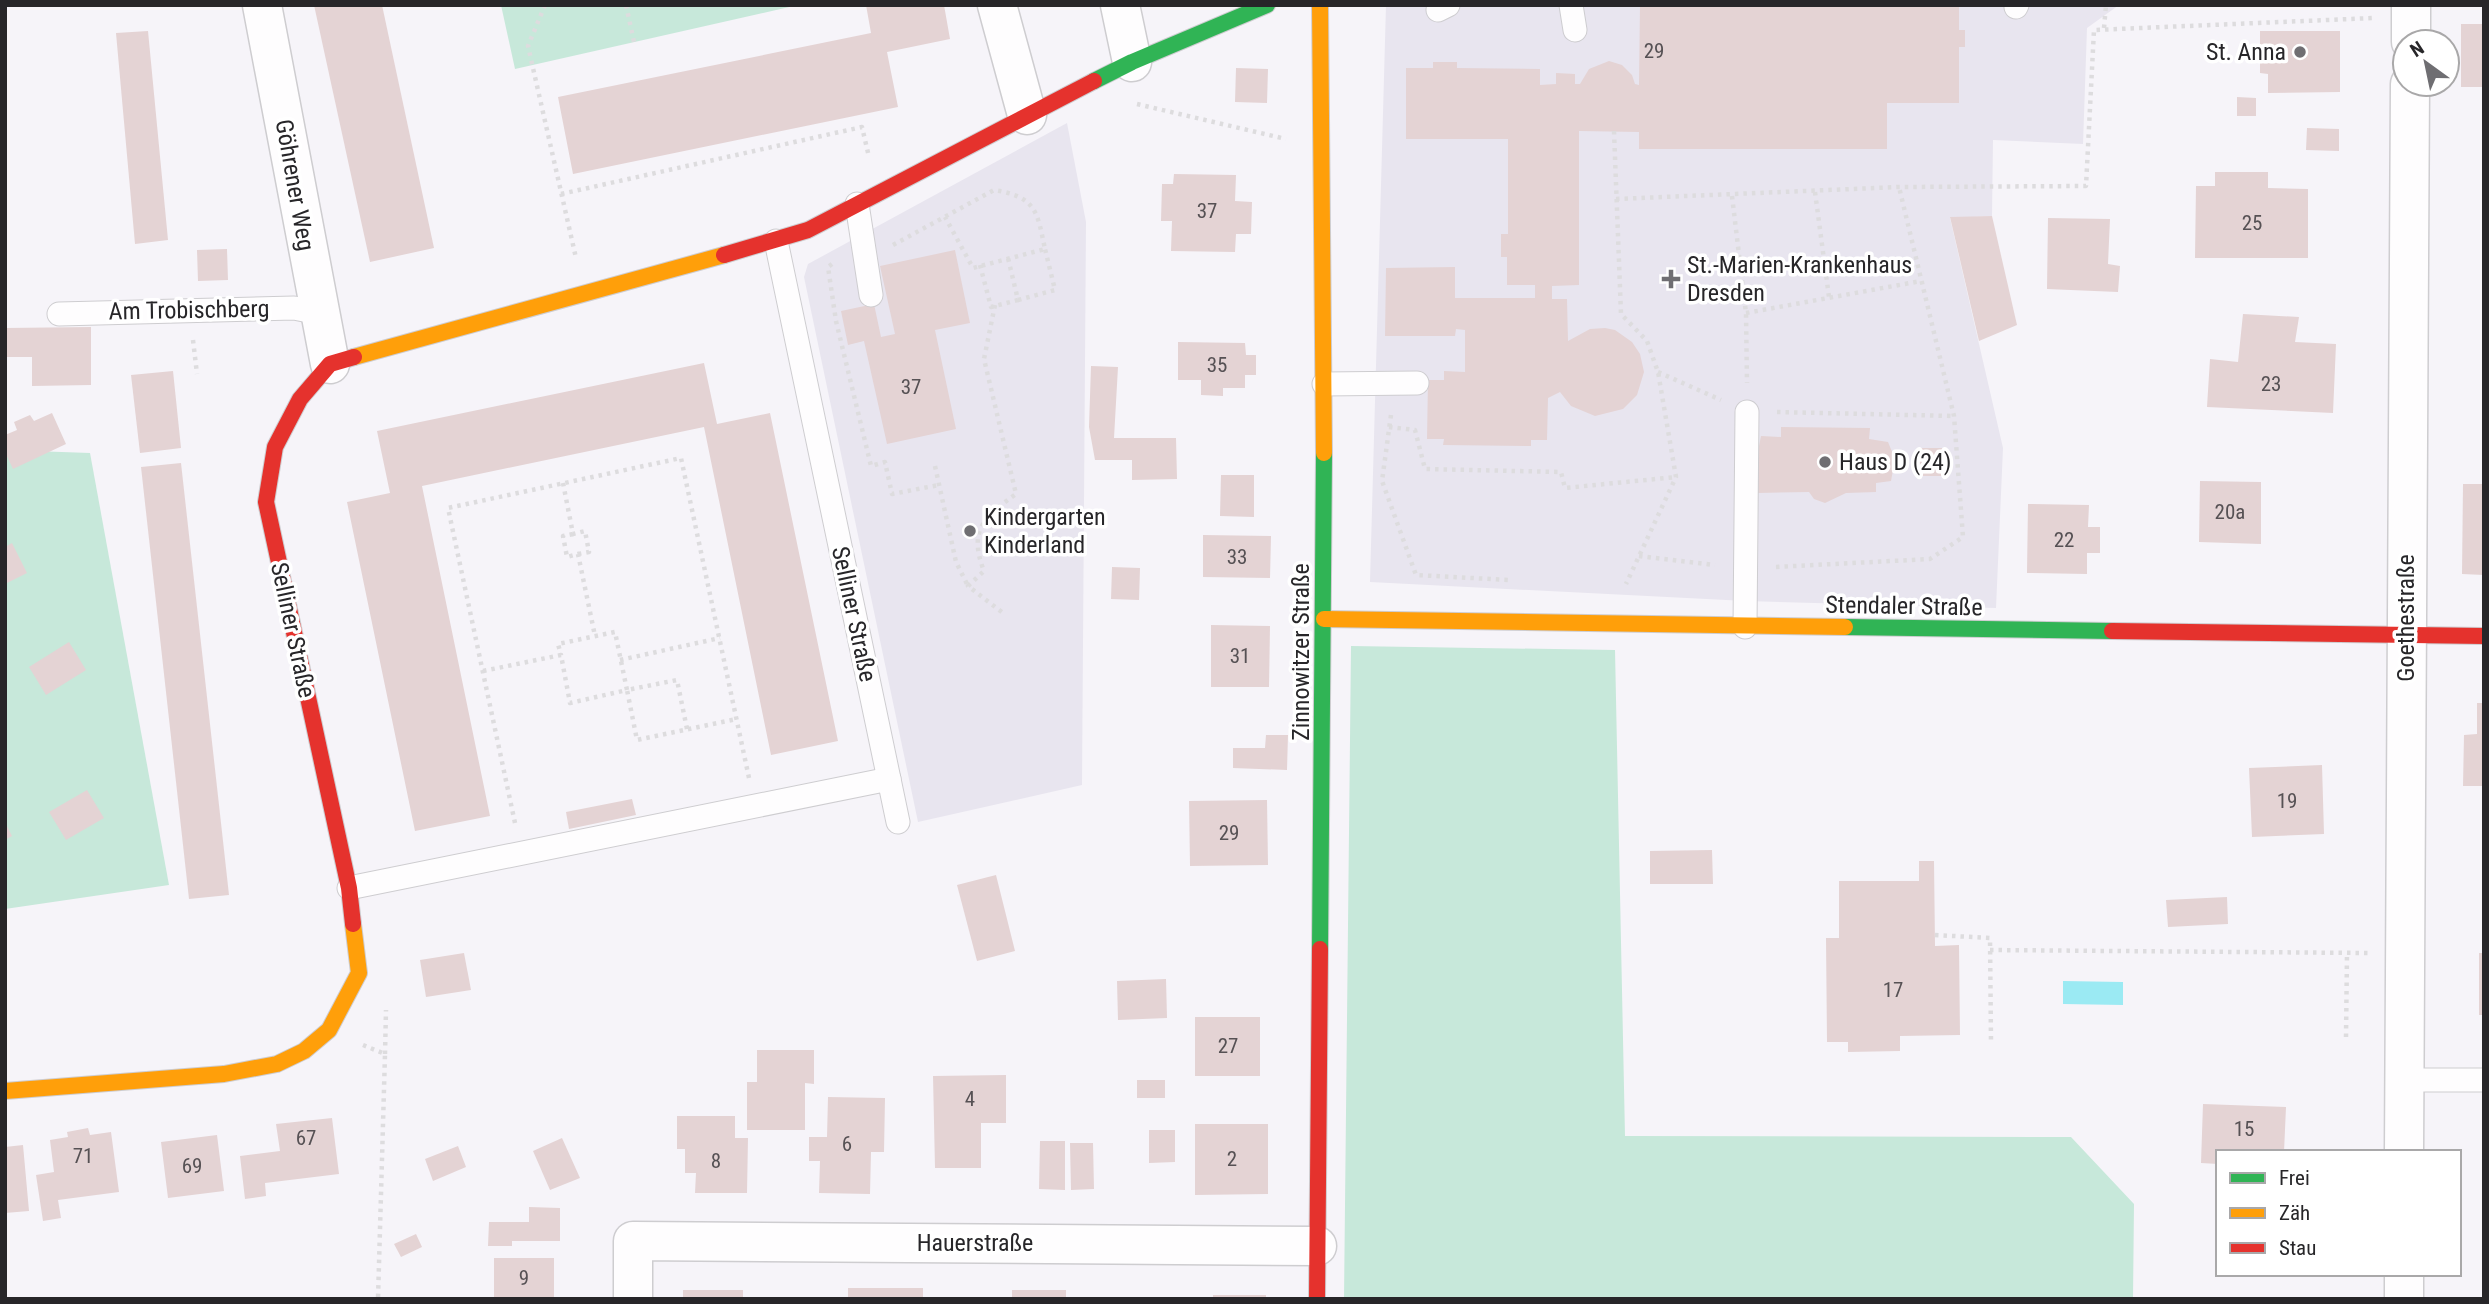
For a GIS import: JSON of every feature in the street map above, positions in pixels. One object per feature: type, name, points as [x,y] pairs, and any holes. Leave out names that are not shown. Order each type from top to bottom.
[{"type":"street","name":"Göhrener Weg","points":[[262,5],[318,313],[330,364]]},
{"type":"street","points":[[997,5],[1027,115]]},
{"type":"street","points":[[1120,5],[1132,62]]},
{"type":"street","points":[[330,364],[584,295],[808,230],[1132,62],[1267,5]]},
{"type":"street","name":"Zinnowitzer Straße","points":[[1317,1299],[1324,620],[1324,148],[1320,5]]},
{"type":"street","name":"Goethestraße","points":[[2404,1150],[2410,98]]},
{"type":"street","name":"Selliner Straße","points":[[5,1091],[224,1074],[264,1066],[304,1051],[329,1030],[359,973],[349,888],[266,502],[275,447],[300,398],[330,364]]},
{"type":"street","name":"Stendaler Straße","points":[[1324,620],[2484,636]]},
{"type":"street","name":"Hauerstraße","points":[[633,1299],[632,1241],[1317,1246]]},
{"type":"street","points":[[2404,1276],[2404,1299]]},
{"type":"lane","points":[[1571,5],[1575,30]]},
{"type":"lane","points":[[867,199],[865,257],[871,295]]},
{"type":"lane","name":"Selliner Straße","points":[[776,241],[898,822]]},
{"type":"lane","name":"Am Trobischberg","points":[[59,314],[294,308],[318,313]]},
{"type":"lane","points":[[1324,384],[1406,383]]},
{"type":"lane","points":[[1745,627],[1748,569],[1747,412]]},
{"type":"lane","points":[[349,888],[889,779]]},
{"type":"lane","points":[[2404,1080],[2484,1080]]},
{"type":"path","points":[[545,5],[528,46],[584,295]]},
{"type":"path","points":[[626,5],[635,42]]},
{"type":"path","points":[[2104,28],[2106,5]]},
{"type":"path","points":[[1616,199],[1899,187],[2086,186],[2094,30],[2411,21]]},
{"type":"path","points":[[1078,90],[1324,148]]},
{"type":"path","points":[[561,194],[862,127],[867,199]]},
{"type":"path","points":[[1615,131],[1621,314],[1647,341],[1658,372],[1676,477],[1625,585]]},
{"type":"path","points":[[1639,556],[1748,569],[1930,559],[1963,537],[1954,416],[1899,187]]},
{"type":"path","points":[[939,485],[892,494],[885,462],[871,466],[836,321],[828,267],[837,261],[865,257],[945,217],[984,193],[1003,192],[1031,204],[1037,211],[1055,290],[991,307],[980,265]]},
{"type":"path","points":[[1815,192],[1829,297]]},
{"type":"path","points":[[1732,196],[1746,313],[1747,412]]},
{"type":"path","points":[[945,217],[973,268],[1045,248]]},
{"type":"path","points":[[1008,258],[1018,300]]},
{"type":"path","points":[[1746,313],[1921,281]]},
{"type":"path","points":[[968,586],[984,571],[978,555],[978,530],[993,511],[1016,494],[984,359],[995,305]]},
{"type":"path","points":[[1658,372],[1747,412],[1954,416]]},
{"type":"path","points":[[1406,383],[1389,426],[1382,481],[1416,575],[1514,580]]},
{"type":"path","points":[[1389,426],[1415,430],[1425,469],[1561,472],[1565,488],[1676,477]]},
{"type":"path","points":[[522,854],[448,508],[681,458],[755,806]]},
{"type":"path","points":[[936,466],[956,562],[968,586],[1003,613]]},
{"type":"path","points":[[563,483],[573,534]]},
{"type":"path","points":[[585,531],[589,552],[578,554],[567,556],[563,536],[585,531]]},
{"type":"path","points":[[578,554],[595,636]]},
{"type":"path","points":[[687,729],[677,680],[627,691],[570,703],[558,644],[615,632],[620,660],[627,691],[637,740],[737,719]]},
{"type":"path","points":[[620,660],[720,638]]},
{"type":"path","points":[[483,671],[561,655]]},
{"type":"path","points":[[1935,935],[1990,938],[1991,1042]]},
{"type":"path","points":[[1990,950],[2361,954]]},
{"type":"path","points":[[2346,1037],[2347,953]]},
{"type":"path","points":[[329,1030],[385,1055],[378,1299]]},
{"type":"shaded area","name":"St.-Marien-Krankenhaus Dresden","points":[[1386,5],[2119,5],[2087,28],[2083,144],[1993,140],[1992,216],[1950,218],[2003,448],[1996,608],[1746,601],[1370,582]]},
{"type":"shaded area","name":"Kindergarten Kinderland","points":[[1067,123],[1086,222],[1082,785],[918,822],[804,277],[808,264]]},
{"type":"green space","points":[[501,5],[798,5],[515,69]]},
{"type":"green space","points":[[5,450],[90,453],[169,885],[5,909]]},
{"type":"green space","points":[[1351,646],[1615,650],[1625,1136],[2071,1137],[2134,1204],[2133,1299],[1344,1299]]},
{"type":"water","points":[[2063,981],[2123,982],[2123,1005],[2063,1004]]},
{"type":"building","points":[[314,5],[382,5],[434,248],[370,262]]},
{"type":"building","points":[[866,5],[944,5],[950,39],[887,52],[898,107],[573,174],[558,97],[871,33]]},
{"type":"building","points":[[1640,5],[1959,5],[1959,30],[1965,30],[1965,47],[1959,47],[1959,103],[1887,103],[1887,149],[1639,149],[1639,132],[1579,131],[1579,285],[1552,286],[1552,299],[1567,299],[1568,341],[1590,329],[1605,328],[1615,330],[1632,342],[1640,354],[1644,372],[1637,395],[1623,409],[1595,416],[1571,406],[1560,392],[1548,398],[1547,440],[1531,440],[1531,446],[1443,445],[1444,439],[1427,439],[1428,380],[1444,380],[1444,371],[1465,372],[1465,330],[1456,329],[1455,336],[1385,336],[1386,268],[1455,267],[1455,298],[1535,298],[1535,285],[1507,285],[1507,257],[1501,257],[1501,234],[1508,234],[1508,139],[1406,139],[1406,68],[1433,68],[1433,62],[1457,62],[1457,68],[1540,69],[1540,85],[1556,84],[1556,73],[1575,74],[1575,84],[1580,84],[1589,69],[1609,61],[1622,65],[1632,75],[1635,84],[1639,85]]},
{"type":"building","points":[[2461,24],[2484,24],[2484,87],[2461,87]]},
{"type":"building","points":[[148,31],[168,240],[135,244],[116,33]]},
{"type":"building","name":"St. Anna","points":[[2260,31],[2340,31],[2340,92],[2268,93],[2268,74],[2260,73]]},
{"type":"building","points":[[1236,68],[1268,69],[1267,103],[1235,102]]},
{"type":"building","points":[[2237,97],[2256,98],[2256,116],[2237,116]]},
{"type":"building","points":[[2307,128],[2339,129],[2339,151],[2306,150]]},
{"type":"building","points":[[2215,172],[2268,172],[2268,188],[2308,189],[2308,258],[2195,258],[2196,186],[2215,186]]},
{"type":"building","points":[[1174,174],[1236,175],[1235,201],[1252,202],[1251,234],[1236,234],[1235,252],[1171,251],[1172,221],[1161,221],[1162,184],[1173,184]]},
{"type":"building","points":[[1992,216],[2017,325],[1979,341],[1950,217]]},
{"type":"building","points":[[2048,218],[2110,219],[2108,264],[2120,266],[2118,292],[2047,289]]},
{"type":"building","points":[[227,249],[228,280],[198,281],[197,250]]},
{"type":"building","points":[[955,250],[970,323],[935,330],[956,429],[887,444],[864,341],[848,345],[841,311],[874,304],[881,337],[895,334],[880,266]]},
{"type":"building","points":[[2243,314],[2299,317],[2295,342],[2336,344],[2333,413],[2207,407],[2210,359],[2238,362]]},
{"type":"building","points":[[91,327],[91,385],[32,386],[32,357],[5,357],[5,328]]},
{"type":"building","points":[[1178,342],[1245,343],[1246,355],[1256,355],[1256,375],[1245,375],[1245,388],[1223,388],[1223,396],[1201,395],[1201,380],[1178,380]]},
{"type":"building","points":[[704,363],[717,424],[770,413],[838,741],[771,755],[704,427],[422,486],[490,816],[415,831],[347,502],[390,493],[377,431]]},
{"type":"building","points":[[1091,366],[1118,367],[1114,438],[1176,438],[1177,479],[1132,480],[1132,460],[1095,460],[1089,427]]},
{"type":"building","points":[[173,371],[181,448],[140,453],[131,375]]},
{"type":"building","points":[[52,413],[66,444],[13,469],[5,452],[5,435],[17,430],[14,422],[30,415],[34,421]]},
{"type":"building","name":"Haus D (24)","points":[[1781,427],[1870,428],[1869,439],[1888,442],[1895,459],[1891,481],[1876,483],[1876,492],[1846,493],[1825,503],[1814,499],[1809,492],[1758,493],[1755,466],[1761,436],[1781,437]]},
{"type":"building","points":[[1917,448],[1944,448],[1943,476],[1916,476]]},
{"type":"building","points":[[181,463],[229,895],[189,899],[141,467]]},
{"type":"building","points":[[1221,475],[1254,475],[1254,517],[1220,516]]},
{"type":"building","points":[[2200,481],[2261,482],[2261,544],[2199,542]]},
{"type":"building","points":[[2463,484],[2484,484],[2484,575],[2462,574]]},
{"type":"building","points":[[2028,504],[2089,505],[2088,527],[2100,527],[2100,553],[2087,553],[2087,574],[2027,573]]},
{"type":"building","points":[[1203,535],[1271,536],[1270,578],[1203,577]]},
{"type":"building","points":[[12,543],[27,573],[5,584],[5,547]]},
{"type":"building","points":[[1112,567],[1140,568],[1139,600],[1111,599]]},
{"type":"building","points":[[1211,625],[1270,626],[1269,687],[1211,687]]},
{"type":"building","points":[[69,642],[86,670],[46,695],[29,667]]},
{"type":"building","points":[[2477,703],[2484,703],[2484,786],[2463,786],[2464,735],[2477,734]]},
{"type":"building","points":[[1266,735],[1288,735],[1287,770],[1233,768],[1233,748],[1265,748]]},
{"type":"building","points":[[2322,765],[2324,834],[2252,837],[2249,768]]},
{"type":"building","points":[[87,790],[104,818],[66,840],[49,812]]},
{"type":"building","points":[[632,799],[636,815],[569,829],[566,812]]},
{"type":"building","points":[[1267,800],[1268,865],[1190,866],[1189,801]]},
{"type":"building","points":[[5,822],[12,836],[5,840]]},
{"type":"building","points":[[1712,850],[1713,884],[1650,884],[1650,851]]},
{"type":"building","points":[[1919,861],[1934,861],[1935,946],[1959,945],[1960,1035],[1900,1036],[1900,1051],[1848,1052],[1848,1042],[1827,1042],[1826,938],[1839,938],[1839,881],[1919,881]]},
{"type":"building","points":[[996,875],[1015,951],[977,961],[957,885]]},
{"type":"building","points":[[2227,897],[2228,924],[2168,927],[2166,900]]},
{"type":"building","points":[[464,953],[471,990],[426,997],[420,960]]},
{"type":"building","points":[[2479,953],[2484,953],[2484,1015],[2479,1015]]},
{"type":"building","points":[[1166,979],[1167,1018],[1118,1020],[1117,981]]},
{"type":"building","points":[[1195,1017],[1260,1017],[1260,1076],[1195,1076]]},
{"type":"building","points":[[757,1050],[814,1050],[814,1084],[805,1083],[805,1130],[747,1130],[747,1082],[757,1082]]},
{"type":"building","points":[[1006,1075],[1006,1123],[981,1123],[981,1168],[935,1168],[933,1076]]},
{"type":"building","points":[[1137,1080],[1165,1080],[1165,1098],[1137,1098]]},
{"type":"building","points":[[828,1097],[885,1098],[884,1152],[871,1152],[870,1194],[819,1193],[820,1161],[809,1161],[809,1137],[827,1137]]},
{"type":"building","points":[[2203,1104],[2286,1107],[2284,1150],[2216,1150],[2216,1164],[2201,1163]]},
{"type":"building","points":[[677,1116],[735,1116],[735,1138],[748,1138],[747,1193],[695,1193],[696,1173],[685,1173],[685,1149],[677,1149]]},
{"type":"building","points":[[332,1118],[339,1174],[265,1183],[266,1196],[245,1199],[240,1156],[280,1151],[276,1124]]},
{"type":"building","points":[[1195,1124],[1268,1124],[1268,1194],[1195,1195]]},
{"type":"building","points":[[88,1128],[90,1135],[111,1132],[119,1192],[58,1200],[61,1218],[43,1221],[36,1175],[54,1172],[50,1140],[68,1137],[67,1132]]},
{"type":"building","points":[[1149,1130],[1175,1130],[1175,1162],[1149,1163]]},
{"type":"building","points":[[217,1135],[224,1191],[168,1198],[161,1142]]},
{"type":"building","points":[[562,1138],[580,1178],[550,1190],[533,1151]]},
{"type":"building","points":[[1040,1141],[1065,1141],[1065,1190],[1039,1189]]},
{"type":"building","points":[[1070,1143],[1093,1143],[1094,1189],[1071,1190]]},
{"type":"building","points":[[23,1145],[29,1211],[5,1213],[5,1147]]},
{"type":"building","points":[[458,1146],[466,1167],[433,1181],[425,1159]]},
{"type":"building","points":[[529,1207],[560,1208],[560,1241],[512,1241],[512,1246],[488,1246],[489,1222],[529,1222]]},
{"type":"building","points":[[416,1234],[422,1247],[401,1257],[394,1244]]},
{"type":"building","points":[[494,1258],[554,1258],[554,1299],[494,1299]]},
{"type":"building","points":[[848,1288],[923,1288],[923,1299],[848,1299]]},
{"type":"building","points":[[683,1290],[743,1290],[743,1299],[683,1299]]},
{"type":"building","points":[[1012,1290],[1066,1290],[1066,1299],[1012,1299]]},
{"type":"building","points":[[1213,1295],[1266,1295],[1266,1299],[1213,1299]]},
{"type":"traffic: fast","points":[[1094,81],[1132,62],[1267,5]]},
{"type":"traffic: fast","points":[[1320,949],[1324,453]]},
{"type":"traffic: fast","points":[[1845,627],[2112,631]]},
{"type":"traffic: slow","points":[[1320,5],[1324,453]]},
{"type":"traffic: slow","points":[[354,357],[724,255]]},
{"type":"traffic: slow","points":[[1324,619],[1845,627]]},
{"type":"traffic: slow","points":[[5,1091],[224,1074],[277,1064],[304,1051],[329,1030],[359,973],[353,924]]},
{"type":"traffic: jam","points":[[724,255],[808,230],[1094,81]]},
{"type":"traffic: jam","points":[[353,924],[349,888],[266,502],[275,447],[300,399],[330,364],[354,357]]},
{"type":"traffic: jam","points":[[2112,631],[2484,636]]},
{"type":"traffic: jam","points":[[1317,1299],[1320,949]]},
{"type":"place","name":"St. Anna","points":[[2300,52]]},
{"type":"place","name":"St.-Marien-Krankenhaus Dresden","points":[[1671,279]]},
{"type":"place","name":"Haus D (24)","points":[[1825,462]]},
{"type":"place","name":"Kindergarten Kinderland","points":[[970,531]]}]
